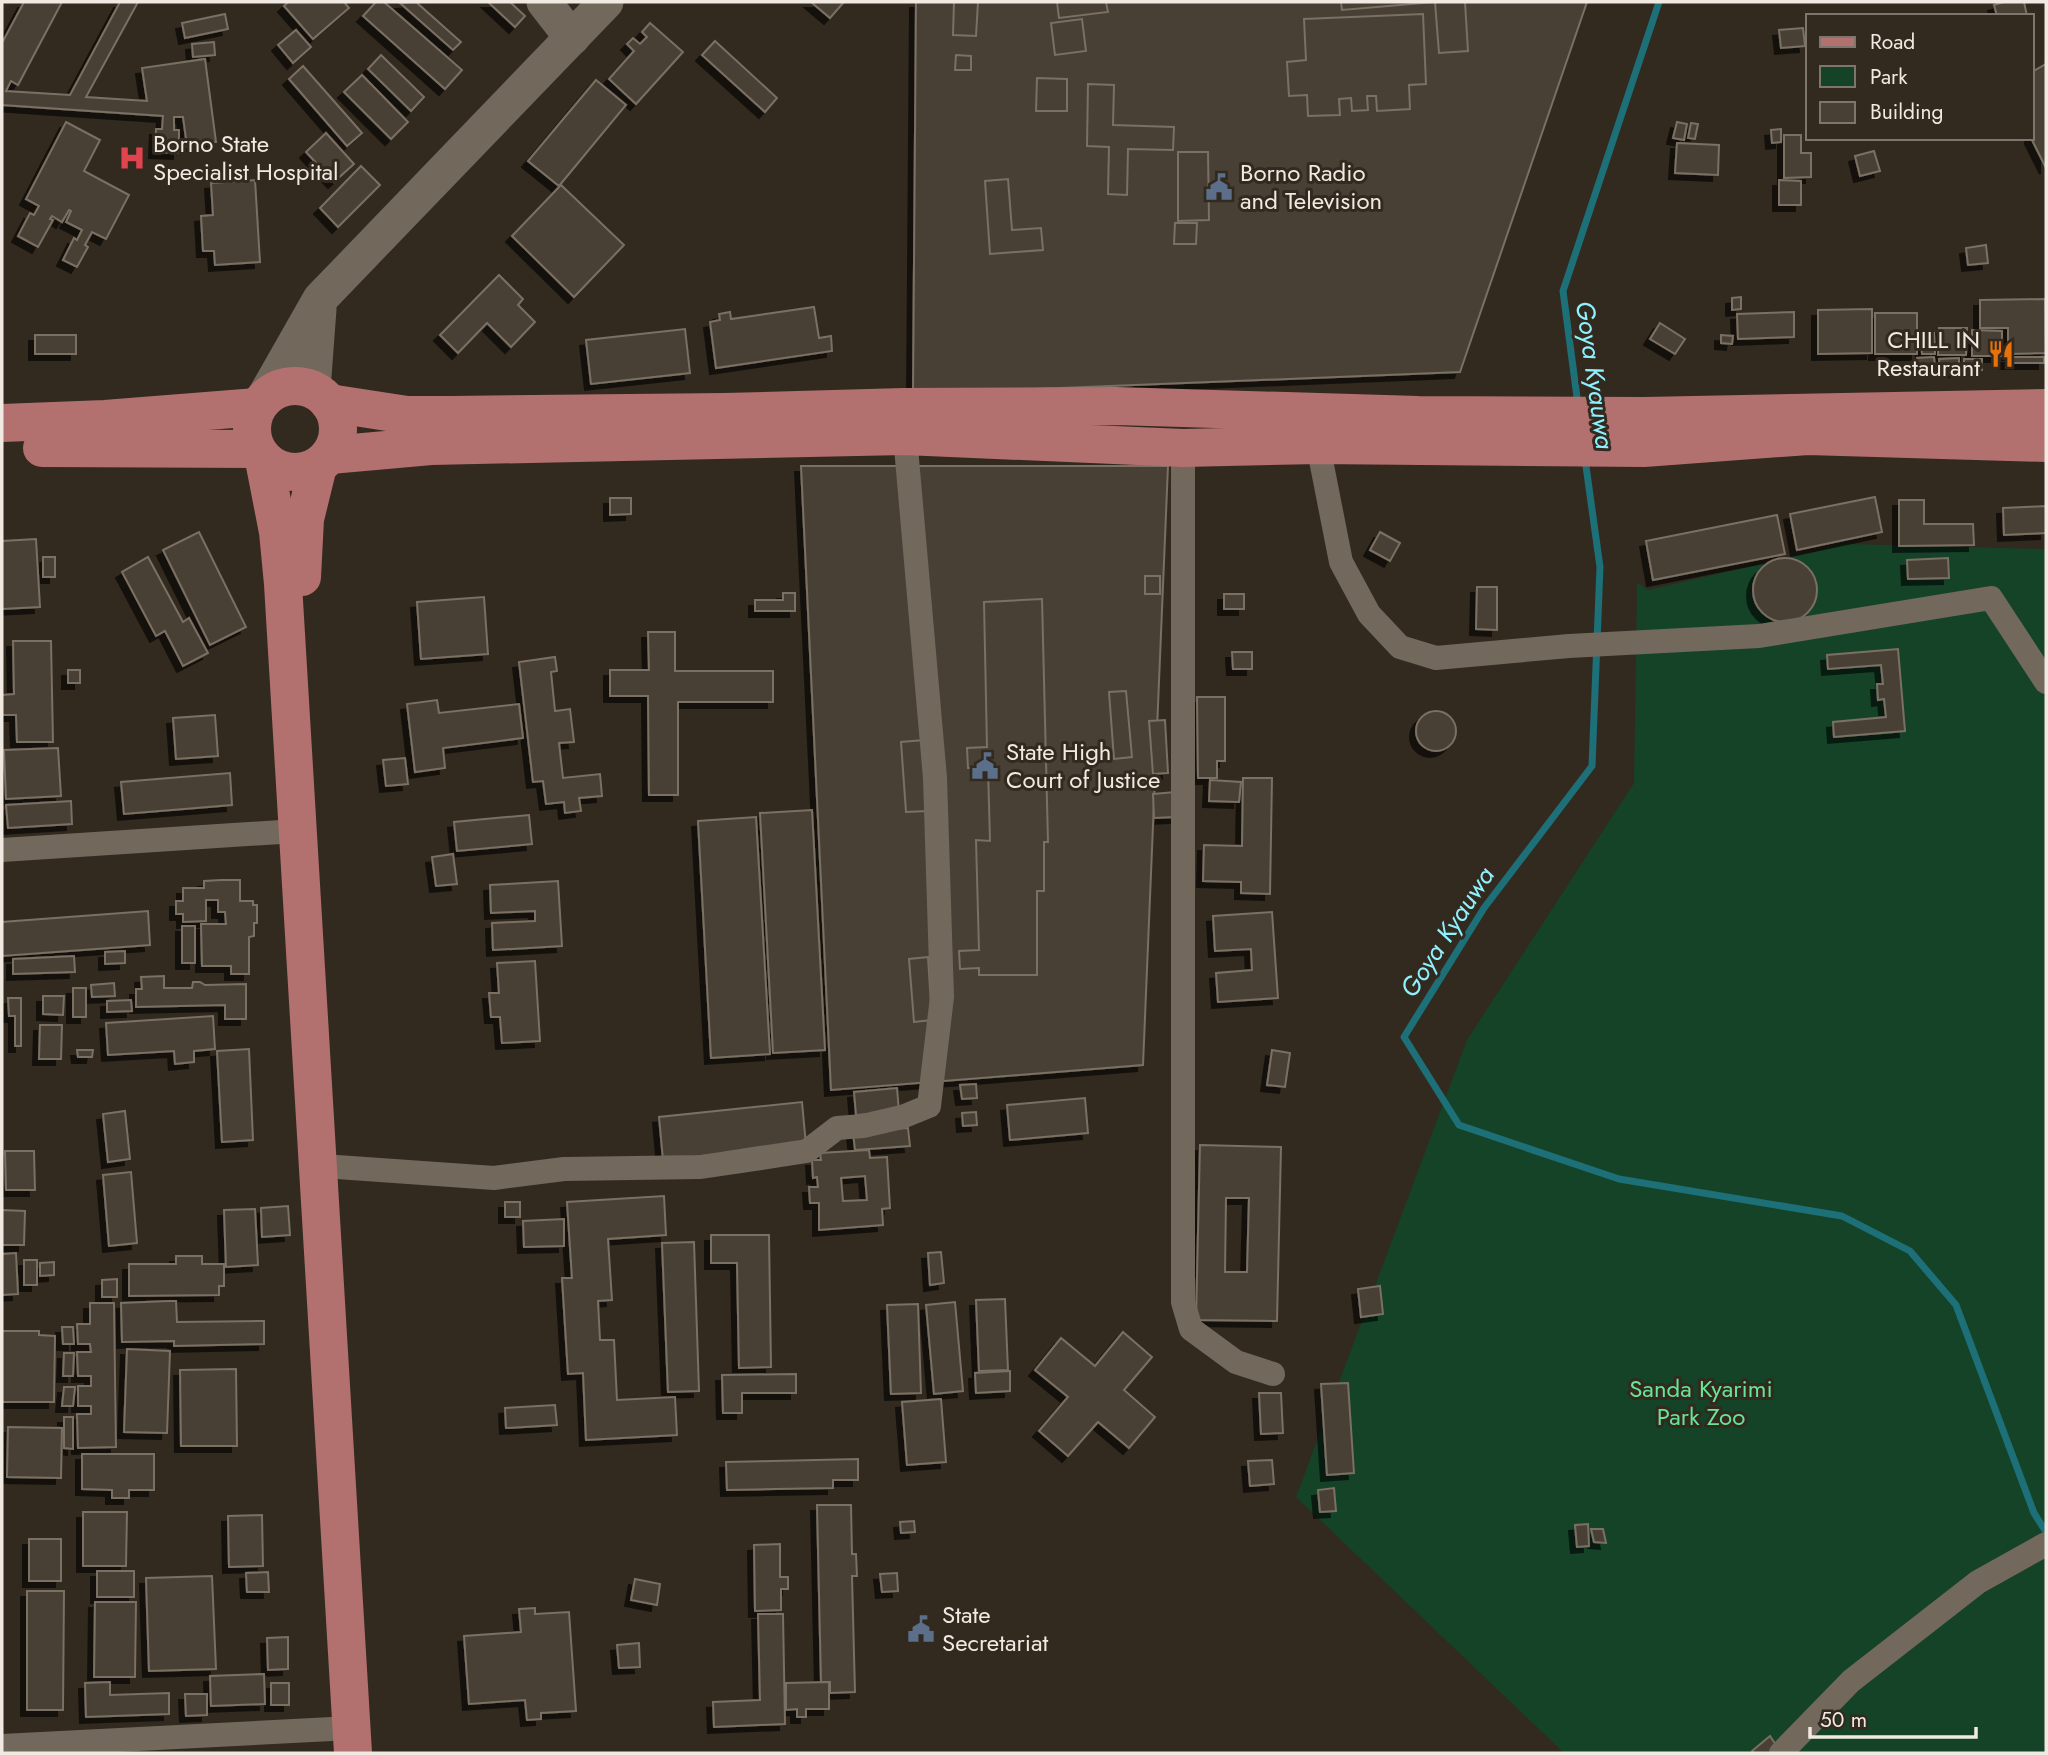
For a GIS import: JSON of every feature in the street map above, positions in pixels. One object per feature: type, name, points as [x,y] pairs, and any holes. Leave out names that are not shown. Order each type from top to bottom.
[{"type":"main road","points":[[544,2],[572,38]]},
{"type":"main road","points":[[360,1745],[296,831],[284,584],[278,532],[260,454],[251,435],[252,421],[320,299],[606,2]]},
{"type":"main road","points":[[320,299],[321,396],[335,413],[338,434],[324,461],[305,519],[302,594],[314,831],[337,1167],[360,1745]]},
{"type":"main road","points":[[2,423],[105,419],[260,403],[274,391],[286,386],[300,386],[321,396],[386,412],[418,415],[1116,406],[1418,431],[1644,432],[2046,443]]},
{"type":"main road","points":[[1644,432],[2046,408]]},
{"type":"main road","points":[[2,449],[81,446],[260,454],[276,468],[305,472],[324,461],[431,446],[905,436],[1183,448],[1318,445],[1418,431]]},
{"type":"street","points":[[337,1167],[494,1178],[564,1169],[701,1167],[807,1151],[837,1128],[863,1126],[902,1117],[929,1106],[942,997],[935,778],[905,436]]},
{"type":"street","points":[[1318,445],[1341,562],[1369,614],[1400,648],[1436,658],[1569,646],[1759,636],[1991,598],[2046,682]]},
{"type":"street","points":[[1183,448],[1183,1302],[1191,1329],[1236,1362],[1273,1374]]},
{"type":"street","points":[[2,850],[296,831]]},
{"type":"street","points":[[1781,1753],[1851,1681],[1978,1582],[2004,1565],[2046,1544]]},
{"type":"street","points":[[2,1746],[360,1745]]},
{"type":"green space","name":"Sanda Kyarimi Park Zoo","points":[[1847,544],[2046,549],[2046,1753],[1564,1753],[1296,1497],[1467,1040],[1634,783],[1637,582],[1648,590]]},
{"type":"building","points":[[24,2],[62,2],[18,85],[11,81],[6,91],[70,95],[120,2],[138,2],[86,97],[147,101],[142,68],[205,59],[216,142],[187,146],[183,117],[174,117],[174,130],[179,130],[179,153],[155,152],[156,129],[162,129],[163,116],[2,105],[2,43]]},
{"type":"building","points":[[288,2],[344,2],[349,8],[313,39],[284,6]]},
{"type":"building","points":[[376,2],[384,2],[462,70],[445,89],[363,16]]},
{"type":"building","points":[[416,2],[461,42],[453,50],[400,3]]},
{"type":"building","points":[[488,2],[510,2],[525,16],[515,27]]},
{"type":"building","points":[[811,2],[844,2],[830,18]]},
{"type":"building","name":"Borno Radio and Television","points":[[916,2],[1587,2],[1460,372],[913,394]]},
{"type":"building","points":[[954,2],[978,2],[976,36],[953,35]]},
{"type":"building","points":[[1057,2],[1106,2],[1108,12],[1059,18]]},
{"type":"building","points":[[1341,2],[1435,2],[1342,10]]},
{"type":"building","points":[[1435,2],[1465,2],[1468,51],[1439,53]]},
{"type":"building","points":[[2024,2],[2027,14],[1996,14],[1994,5]]},
{"type":"building","points":[[225,14],[228,29],[185,38],[182,23]]},
{"type":"building","points":[[1423,14],[1426,84],[1409,85],[1410,109],[1377,111],[1376,96],[1367,96],[1368,110],[1352,111],[1351,98],[1339,99],[1340,115],[1308,116],[1307,95],[1289,96],[1287,62],[1306,60],[1304,19]]},
{"type":"building","points":[[1082,19],[1086,51],[1055,55],[1051,23]]},
{"type":"building","points":[[650,23],[683,52],[636,104],[609,79],[634,51],[627,44],[633,38],[640,44],[647,37],[642,32]]},
{"type":"building","points":[[1803,28],[1805,46],[1781,48],[1779,30]]},
{"type":"building","points":[[296,30],[311,47],[293,63],[278,45]]},
{"type":"building","points":[[715,41],[777,98],[765,112],[702,55]]},
{"type":"building","points":[[214,42],[215,55],[193,57],[192,44]]},
{"type":"building","points":[[381,55],[424,97],[411,111],[368,69]]},
{"type":"building","points":[[956,55],[971,56],[971,70],[955,70]]},
{"type":"building","points":[[2046,64],[2046,168],[2032,140],[2034,71]]},
{"type":"building","points":[[303,66],[362,133],[347,146],[289,79]]},
{"type":"building","points":[[362,75],[408,122],[391,139],[344,92]]},
{"type":"building","points":[[1037,78],[1067,79],[1067,111],[1036,111]]},
{"type":"building","points":[[596,80],[626,105],[559,186],[528,161]]},
{"type":"building","points":[[1088,84],[1114,85],[1113,125],[1174,127],[1173,150],[1128,149],[1127,195],[1108,194],[1109,147],[1087,146]]},
{"type":"building","points":[[66,122],[100,140],[84,171],[129,195],[106,239],[92,232],[85,245],[88,247],[77,267],[63,260],[74,238],[77,240],[82,230],[66,222],[71,211],[69,210],[62,222],[52,216],[50,219],[53,220],[38,247],[18,236],[30,213],[34,215],[39,206],[26,199]]},
{"type":"building","points":[[1677,122],[1687,124],[1684,140],[1673,138]]},
{"type":"building","points":[[1691,123],[1698,124],[1695,139],[1688,138]]},
{"type":"building","points":[[1781,129],[1781,142],[1772,143],[1771,130]]},
{"type":"building","points":[[326,133],[354,164],[334,182],[306,152]]},
{"type":"building","points":[[1784,135],[1801,135],[1801,153],[1811,153],[1811,177],[1784,178]]},
{"type":"building","points":[[1677,143],[1719,145],[1718,175],[1675,173]]},
{"type":"building","points":[[1874,151],[1880,171],[1860,176],[1855,156]]},
{"type":"building","points":[[1178,152],[1208,152],[1209,220],[1178,221]]},
{"type":"building","points":[[361,166],[380,185],[338,227],[320,208]]},
{"type":"building","points":[[1008,179],[1012,230],[1041,228],[1043,250],[990,254],[985,181]]},
{"type":"building","points":[[255,180],[260,262],[215,265],[214,251],[203,251],[201,216],[213,215],[211,183]]},
{"type":"building","points":[[1779,180],[1801,181],[1801,205],[1779,205]]},
{"type":"building","points":[[561,185],[624,245],[574,297],[512,236]]},
{"type":"building","points":[[1175,223],[1197,223],[1196,244],[1174,244]]},
{"type":"building","points":[[1986,245],[1988,263],[1968,265],[1966,248]]},
{"type":"building","points":[[499,275],[523,299],[518,305],[535,322],[511,347],[487,323],[458,353],[440,335]]},
{"type":"building","points":[[1741,297],[1741,309],[1732,310],[1732,298]]},
{"type":"building","points":[[2045,299],[2046,353],[2008,354],[2008,328],[1980,328],[1980,300]]},
{"type":"building","points":[[814,307],[819,338],[831,336],[832,351],[716,368],[710,322],[720,320],[719,314],[730,312],[731,319]]},
{"type":"building","points":[[1872,309],[1872,353],[1818,354],[1818,310]]},
{"type":"building","points":[[1794,312],[1794,337],[1738,339],[1737,314]]},
{"type":"building","points":[[1875,313],[1917,313],[1917,354],[1875,354]]},
{"type":"building","points":[[1660,323],[1685,339],[1675,354],[1650,339]]},
{"type":"building","points":[[1939,328],[1967,328],[1966,355],[1938,355]]},
{"type":"building","points":[[685,329],[690,373],[591,384],[586,340]]},
{"type":"building","points":[[1972,330],[2002,331],[2002,356],[1972,356]]},
{"type":"building","points":[[1921,333],[1934,333],[1935,354],[1922,354]]},
{"type":"building","points":[[35,335],[76,335],[76,354],[35,354]]},
{"type":"building","points":[[1721,335],[1733,336],[1732,344],[1721,343]]},
{"type":"building","points":[[1934,357],[1935,368],[1918,368],[1917,358]]},
{"type":"building","points":[[2006,357],[2044,357],[2044,363],[2006,363]]},
{"type":"building","points":[[1959,358],[1959,371],[1940,371],[1939,359]]},
{"type":"building","points":[[1964,359],[1982,359],[1982,370],[1964,371]]},
{"type":"building","name":"State High Court of Justice","points":[[801,466],[1168,466],[1143,1065],[831,1090]]},
{"type":"building","points":[[1875,497],[1882,532],[1797,550],[1790,514]]},
{"type":"building","points":[[610,498],[631,498],[631,514],[610,515]]},
{"type":"building","points":[[1899,500],[1924,500],[1924,524],[1973,524],[1974,545],[1899,546]]},
{"type":"building","points":[[2046,506],[2046,533],[2004,535],[2003,508]]},
{"type":"building","points":[[1777,515],[1785,554],[1653,580],[1646,541]]},
{"type":"building","points":[[199,532],[246,627],[210,645],[163,550]]},
{"type":"building","points":[[1380,532],[1400,543],[1390,561],[1370,550]]},
{"type":"building","points":[[36,539],[40,607],[2,609],[2,541]]},
{"type":"building","points":[[43,557],[55,557],[55,577],[43,577]]},
{"type":"building","points":[[148,557],[183,622],[189,618],[208,653],[183,666],[165,631],[156,636],[122,572]]},
{"type":"building","points":[[1785,558],[1797,560],[1808,567],[1815,578],[1815,602],[1808,613],[1797,620],[1785,622],[1773,620],[1762,613],[1755,602],[1753,590],[1755,578],[1762,567],[1773,560]]},
{"type":"building","points":[[1948,558],[1949,578],[1908,579],[1907,560]]},
{"type":"building","points":[[1145,576],[1160,576],[1160,594],[1145,594]]},
{"type":"building","points":[[1477,587],[1497,587],[1497,630],[1476,629]]},
{"type":"building","points":[[783,593],[795,593],[795,611],[755,611],[755,600],[783,600]]},
{"type":"building","points":[[1224,594],[1244,594],[1244,609],[1224,609]]},
{"type":"building","points":[[484,597],[488,654],[421,659],[417,602]]},
{"type":"building","points":[[1042,599],[1048,842],[1044,842],[1044,891],[1037,891],[1037,975],[979,975],[979,968],[960,969],[959,951],[979,950],[976,840],[990,841],[988,768],[968,768],[967,748],[987,747],[984,602]]},
{"type":"building","points":[[648,632],[675,632],[675,671],[773,671],[773,702],[678,702],[678,795],[649,795],[648,696],[610,696],[610,670],[649,670]]},
{"type":"building","points":[[13,641],[51,641],[53,742],[17,742],[16,715],[2,715],[2,695],[14,694]]},
{"type":"building","points":[[1898,649],[1905,731],[1834,737],[1833,722],[1886,717],[1884,699],[1878,700],[1877,684],[1883,684],[1881,665],[1828,669],[1827,655]]},
{"type":"building","points":[[1232,652],[1252,652],[1252,669],[1233,669]]},
{"type":"building","points":[[555,657],[557,671],[551,672],[555,711],[570,709],[574,742],[559,743],[563,778],[600,774],[602,796],[579,798],[581,811],[565,813],[564,802],[546,804],[543,781],[533,782],[519,662]]},
{"type":"building","points":[[68,670],[80,670],[80,683],[68,683]]},
{"type":"building","points":[[1126,691],[1132,757],[1114,759],[1109,692]]},
{"type":"building","points":[[1197,697],[1225,697],[1225,761],[1217,761],[1217,778],[1198,778]]},
{"type":"building","points":[[437,700],[439,713],[519,704],[523,738],[443,748],[445,768],[415,772],[407,704]]},
{"type":"building","points":[[1436,711],[1444,712],[1450,717],[1455,723],[1455,739],[1450,745],[1444,750],[1436,751],[1428,750],[1422,745],[1417,739],[1416,731],[1417,723],[1422,717],[1428,712]]},
{"type":"building","points":[[215,715],[218,756],[176,759],[173,718]]},
{"type":"building","points":[[1165,720],[1168,773],[1153,774],[1149,721]]},
{"type":"building","points":[[924,740],[928,811],[906,812],[901,742]]},
{"type":"building","points":[[58,748],[61,796],[6,799],[4,750]]},
{"type":"building","points":[[405,758],[408,784],[386,786],[383,760]]},
{"type":"building","points":[[230,773],[232,805],[124,814],[121,782]]},
{"type":"building","points":[[1243,778],[1272,778],[1270,894],[1241,893],[1241,882],[1203,881],[1204,845],[1242,846]]},
{"type":"building","points":[[1210,780],[1241,782],[1239,802],[1209,801]]},
{"type":"building","points":[[1175,792],[1176,817],[1154,818],[1153,794]]},
{"type":"building","points":[[71,801],[72,824],[8,828],[6,805]]},
{"type":"building","points":[[812,810],[825,1050],[773,1053],[760,813]]},
{"type":"building","points":[[529,815],[532,844],[457,851],[454,822]]},
{"type":"building","points":[[756,817],[770,1054],[711,1058],[698,821]]},
{"type":"building","points":[[453,854],[457,884],[436,886],[432,857]]},
{"type":"building","points":[[240,880],[240,901],[253,901],[253,905],[257,905],[254,936],[249,937],[249,974],[231,974],[231,966],[202,966],[201,924],[226,924],[225,912],[218,912],[218,900],[206,900],[206,921],[183,922],[183,914],[176,914],[176,901],[183,901],[183,888],[204,888],[204,881]]},
{"type":"building","points":[[558,881],[562,946],[493,950],[492,923],[535,921],[535,911],[491,913],[490,885]]},
{"type":"building","points":[[148,911],[150,945],[2,956],[2,922]]},
{"type":"building","points":[[1272,912],[1278,998],[1218,1002],[1216,973],[1252,970],[1251,949],[1215,951],[1213,916]]},
{"type":"building","points":[[182,926],[195,926],[195,963],[182,963]]},
{"type":"building","points":[[125,951],[125,963],[105,964],[105,952]]},
{"type":"building","points":[[74,956],[75,972],[13,974],[13,959]]},
{"type":"building","points":[[928,957],[932,1020],[914,1022],[909,959]]},
{"type":"building","points":[[535,961],[540,1041],[502,1043],[500,1017],[491,1017],[489,993],[499,993],[497,963]]},
{"type":"building","points":[[164,976],[164,988],[192,988],[193,982],[205,985],[246,984],[246,1019],[225,1019],[225,1005],[136,1007],[136,989],[142,989],[141,977]]},
{"type":"building","points":[[114,983],[115,996],[92,997],[91,985]]},
{"type":"building","points":[[73,988],[86,988],[86,1017],[73,1017]]},
{"type":"building","points":[[43,996],[64,996],[63,1015],[43,1014]]},
{"type":"building","points":[[8,998],[21,998],[21,1046],[15,1046],[15,1016],[9,1016]]},
{"type":"building","points":[[131,1000],[132,1011],[107,1012],[107,1001]]},
{"type":"building","points":[[213,1016],[215,1049],[194,1051],[194,1062],[175,1064],[174,1051],[108,1055],[106,1023]]},
{"type":"building","points":[[40,1025],[62,1025],[61,1059],[39,1059]]},
{"type":"building","points":[[249,1049],[253,1140],[222,1142],[217,1051]]},
{"type":"building","points":[[77,1050],[93,1050],[92,1057],[78,1057]]},
{"type":"building","points":[[1272,1050],[1290,1053],[1285,1087],[1267,1085]]},
{"type":"building","points":[[976,1084],[977,1098],[962,1099],[960,1085]]},
{"type":"building","points":[[897,1088],[899,1112],[856,1115],[854,1092]]},
{"type":"building","points":[[1085,1098],[1088,1133],[1010,1140],[1007,1105]]},
{"type":"building","points":[[802,1102],[806,1145],[663,1160],[659,1117]]},
{"type":"building","points":[[125,1111],[130,1159],[108,1162],[103,1114]]},
{"type":"building","points":[[976,1112],[977,1125],[963,1126],[962,1113]]},
{"type":"building","points":[[908,1128],[910,1146],[855,1150],[853,1132]]},
{"type":"building","points":[[1200,1145],[1281,1147],[1277,1321],[1196,1320]],"holes":[[[1226,1198],[1249,1198],[1247,1272],[1225,1272]]]},
{"type":"building","points":[[869,1150],[870,1158],[887,1157],[890,1208],[882,1209],[883,1225],[819,1230],[819,1203],[810,1203],[809,1187],[818,1187],[817,1177],[813,1178],[812,1160],[821,1160],[820,1153]],"holes":[[[865,1176],[867,1200],[843,1201],[841,1178]]]},
{"type":"building","points":[[5,1151],[34,1151],[35,1190],[6,1190]]},
{"type":"building","points":[[131,1172],[137,1243],[109,1246],[103,1175]]},
{"type":"building","points":[[664,1196],[666,1235],[608,1239],[612,1300],[598,1301],[600,1340],[614,1340],[617,1400],[675,1397],[677,1435],[586,1440],[583,1373],[568,1374],[562,1278],[572,1278],[567,1202]]},
{"type":"building","points":[[505,1202],[520,1202],[520,1217],[505,1217]]},
{"type":"building","points":[[288,1206],[290,1235],[262,1237],[261,1208]]},
{"type":"building","points":[[255,1209],[258,1265],[226,1267],[224,1210]]},
{"type":"building","points":[[2,1210],[25,1211],[24,1245],[2,1245]]},
{"type":"building","points":[[564,1219],[564,1246],[524,1247],[523,1221]]},
{"type":"building","points":[[711,1235],[769,1235],[771,1367],[739,1368],[737,1263],[711,1263]]},
{"type":"building","points":[[694,1242],[699,1391],[668,1392],[662,1243]]},
{"type":"building","points":[[941,1252],[944,1283],[930,1285],[928,1253]]},
{"type":"building","points":[[16,1253],[18,1294],[2,1295],[2,1254]]},
{"type":"building","points":[[176,1256],[202,1256],[202,1264],[224,1264],[224,1286],[219,1286],[219,1295],[129,1296],[129,1264],[176,1264]]},
{"type":"building","points":[[24,1260],[37,1260],[37,1285],[24,1285]]},
{"type":"building","points":[[54,1262],[54,1275],[40,1276],[40,1263]]},
{"type":"building","points":[[117,1279],[117,1297],[102,1297],[102,1280]]},
{"type":"building","points":[[1380,1286],[1383,1314],[1361,1317],[1358,1289]]},
{"type":"building","points":[[1005,1299],[1008,1370],[979,1371],[976,1300]]},
{"type":"building","points":[[176,1301],[177,1322],[264,1321],[264,1344],[174,1346],[174,1341],[122,1342],[121,1303]]},
{"type":"building","points":[[955,1302],[963,1391],[934,1394],[926,1305]]},
{"type":"building","points":[[90,1303],[114,1303],[116,1447],[78,1448],[77,1414],[91,1414],[91,1406],[78,1406],[78,1386],[91,1386],[91,1376],[78,1376],[77,1352],[91,1352],[90,1344],[78,1344],[77,1324],[90,1324]]},
{"type":"building","points":[[918,1304],[921,1393],[891,1394],[887,1305]]},
{"type":"building","points":[[62,1327],[73,1327],[74,1344],[63,1344]]},
{"type":"building","points":[[2,1331],[39,1331],[39,1335],[55,1336],[54,1402],[2,1402]]},
{"type":"building","points":[[1123,1332],[1152,1357],[1124,1390],[1155,1417],[1129,1448],[1098,1422],[1068,1456],[1039,1431],[1068,1397],[1035,1370],[1061,1338],[1095,1366]]},
{"type":"building","points":[[127,1349],[170,1351],[167,1433],[124,1432]]},
{"type":"building","points":[[64,1353],[74,1353],[73,1376],[63,1376]]},
{"type":"building","points":[[236,1369],[237,1446],[181,1446],[180,1370]]},
{"type":"building","points":[[1010,1371],[1010,1391],[976,1393],[975,1373]]},
{"type":"building","points":[[796,1374],[796,1393],[742,1393],[742,1413],[723,1413],[722,1375]]},
{"type":"building","points":[[1348,1383],[1354,1473],[1327,1475],[1321,1384]]},
{"type":"building","points":[[64,1387],[75,1387],[73,1406],[62,1406]]},
{"type":"building","points":[[1259,1393],[1281,1393],[1283,1433],[1261,1434]]},
{"type":"building","points":[[941,1399],[946,1462],[907,1465],[902,1402]]},
{"type":"building","points":[[555,1405],[557,1425],[506,1428],[505,1408]]},
{"type":"building","points":[[64,1417],[73,1417],[73,1449],[64,1448]]},
{"type":"building","points":[[8,1427],[62,1428],[61,1478],[7,1477]]},
{"type":"building","points":[[82,1454],[154,1454],[154,1490],[129,1490],[129,1498],[112,1498],[112,1490],[82,1489]]},
{"type":"building","points":[[858,1459],[858,1480],[833,1480],[833,1488],[727,1490],[726,1462]]},
{"type":"building","points":[[1272,1460],[1274,1484],[1250,1486],[1248,1461]]},
{"type":"building","points":[[1334,1488],[1336,1511],[1320,1512],[1318,1490]]},
{"type":"building","points":[[817,1505],[851,1505],[852,1554],[856,1554],[857,1576],[852,1576],[855,1692],[830,1693],[830,1682],[821,1682]]},
{"type":"building","points":[[83,1512],[127,1512],[126,1566],[83,1566]]},
{"type":"building","points":[[262,1515],[263,1566],[229,1567],[228,1516]]},
{"type":"building","points":[[914,1521],[915,1532],[901,1533],[900,1522]]},
{"type":"building","points":[[1588,1524],[1589,1546],[1577,1547],[1575,1525]]},
{"type":"building","points":[[1591,1529],[1603,1529],[1606,1543],[1594,1542]]},
{"type":"building","points":[[29,1539],[61,1539],[61,1581],[29,1581]]},
{"type":"building","points":[[780,1544],[780,1577],[788,1577],[788,1589],[781,1589],[781,1610],[755,1611],[754,1545]]},
{"type":"building","points":[[97,1571],[134,1571],[134,1597],[97,1597]]},
{"type":"building","points":[[268,1572],[269,1592],[247,1592],[246,1573]]},
{"type":"building","points":[[897,1573],[898,1591],[882,1592],[880,1574]]},
{"type":"building","points":[[212,1576],[216,1669],[149,1671],[146,1578]]},
{"type":"building","points":[[635,1579],[660,1584],[657,1605],[631,1600]]},
{"type":"building","points":[[27,1591],[64,1591],[63,1710],[27,1710]]},
{"type":"building","points":[[95,1602],[136,1602],[135,1677],[94,1677]]},
{"type":"building","points":[[535,1608],[535,1614],[569,1612],[576,1711],[541,1713],[541,1719],[527,1720],[525,1700],[469,1704],[464,1636],[521,1632],[519,1609]]},
{"type":"building","points":[[758,1614],[783,1614],[785,1724],[714,1727],[713,1702],[760,1700]]},
{"type":"building","points":[[288,1637],[288,1669],[268,1670],[267,1638]]},
{"type":"building","points":[[639,1643],[640,1667],[619,1668],[617,1645]]},
{"type":"building","points":[[264,1674],[265,1704],[211,1706],[210,1676]]},
{"type":"building","points":[[110,1682],[110,1695],[169,1693],[169,1714],[86,1717],[85,1683]]},
{"type":"building","points":[[829,1682],[829,1709],[806,1709],[806,1717],[797,1717],[797,1709],[786,1710],[786,1683]]},
{"type":"building","points":[[271,1683],[289,1683],[289,1705],[271,1705]]},
{"type":"building","points":[[185,1694],[207,1694],[207,1715],[186,1716]]},
{"type":"building","points":[[1770,1736],[1780,1751],[1752,1751]]},
{"type":"waterway","name":"Goya Kyauwa","points":[[1578,405],[1563,291],[1659,2]]},
{"type":"waterway","name":"Goya Kyauwa","points":[[1585,459],[1600,567],[1592,766],[1484,908],[1404,1037],[1459,1125],[1619,1179],[1842,1216],[1910,1251],[1956,1305],[2034,1513],[2046,1532]]},
{"type":"place","name":"Borno State Specialist Hospital","points":[[132,158]]},
{"type":"place","name":"Borno Radio and Television","points":[[1219,187]]},
{"type":"place","name":"CHILL IN Restaurant","points":[[2001,354]]},
{"type":"place","name":"State High Court of Justice","points":[[985,766]]},
{"type":"place","name":"State Secretariat","points":[[921,1629]]}]
